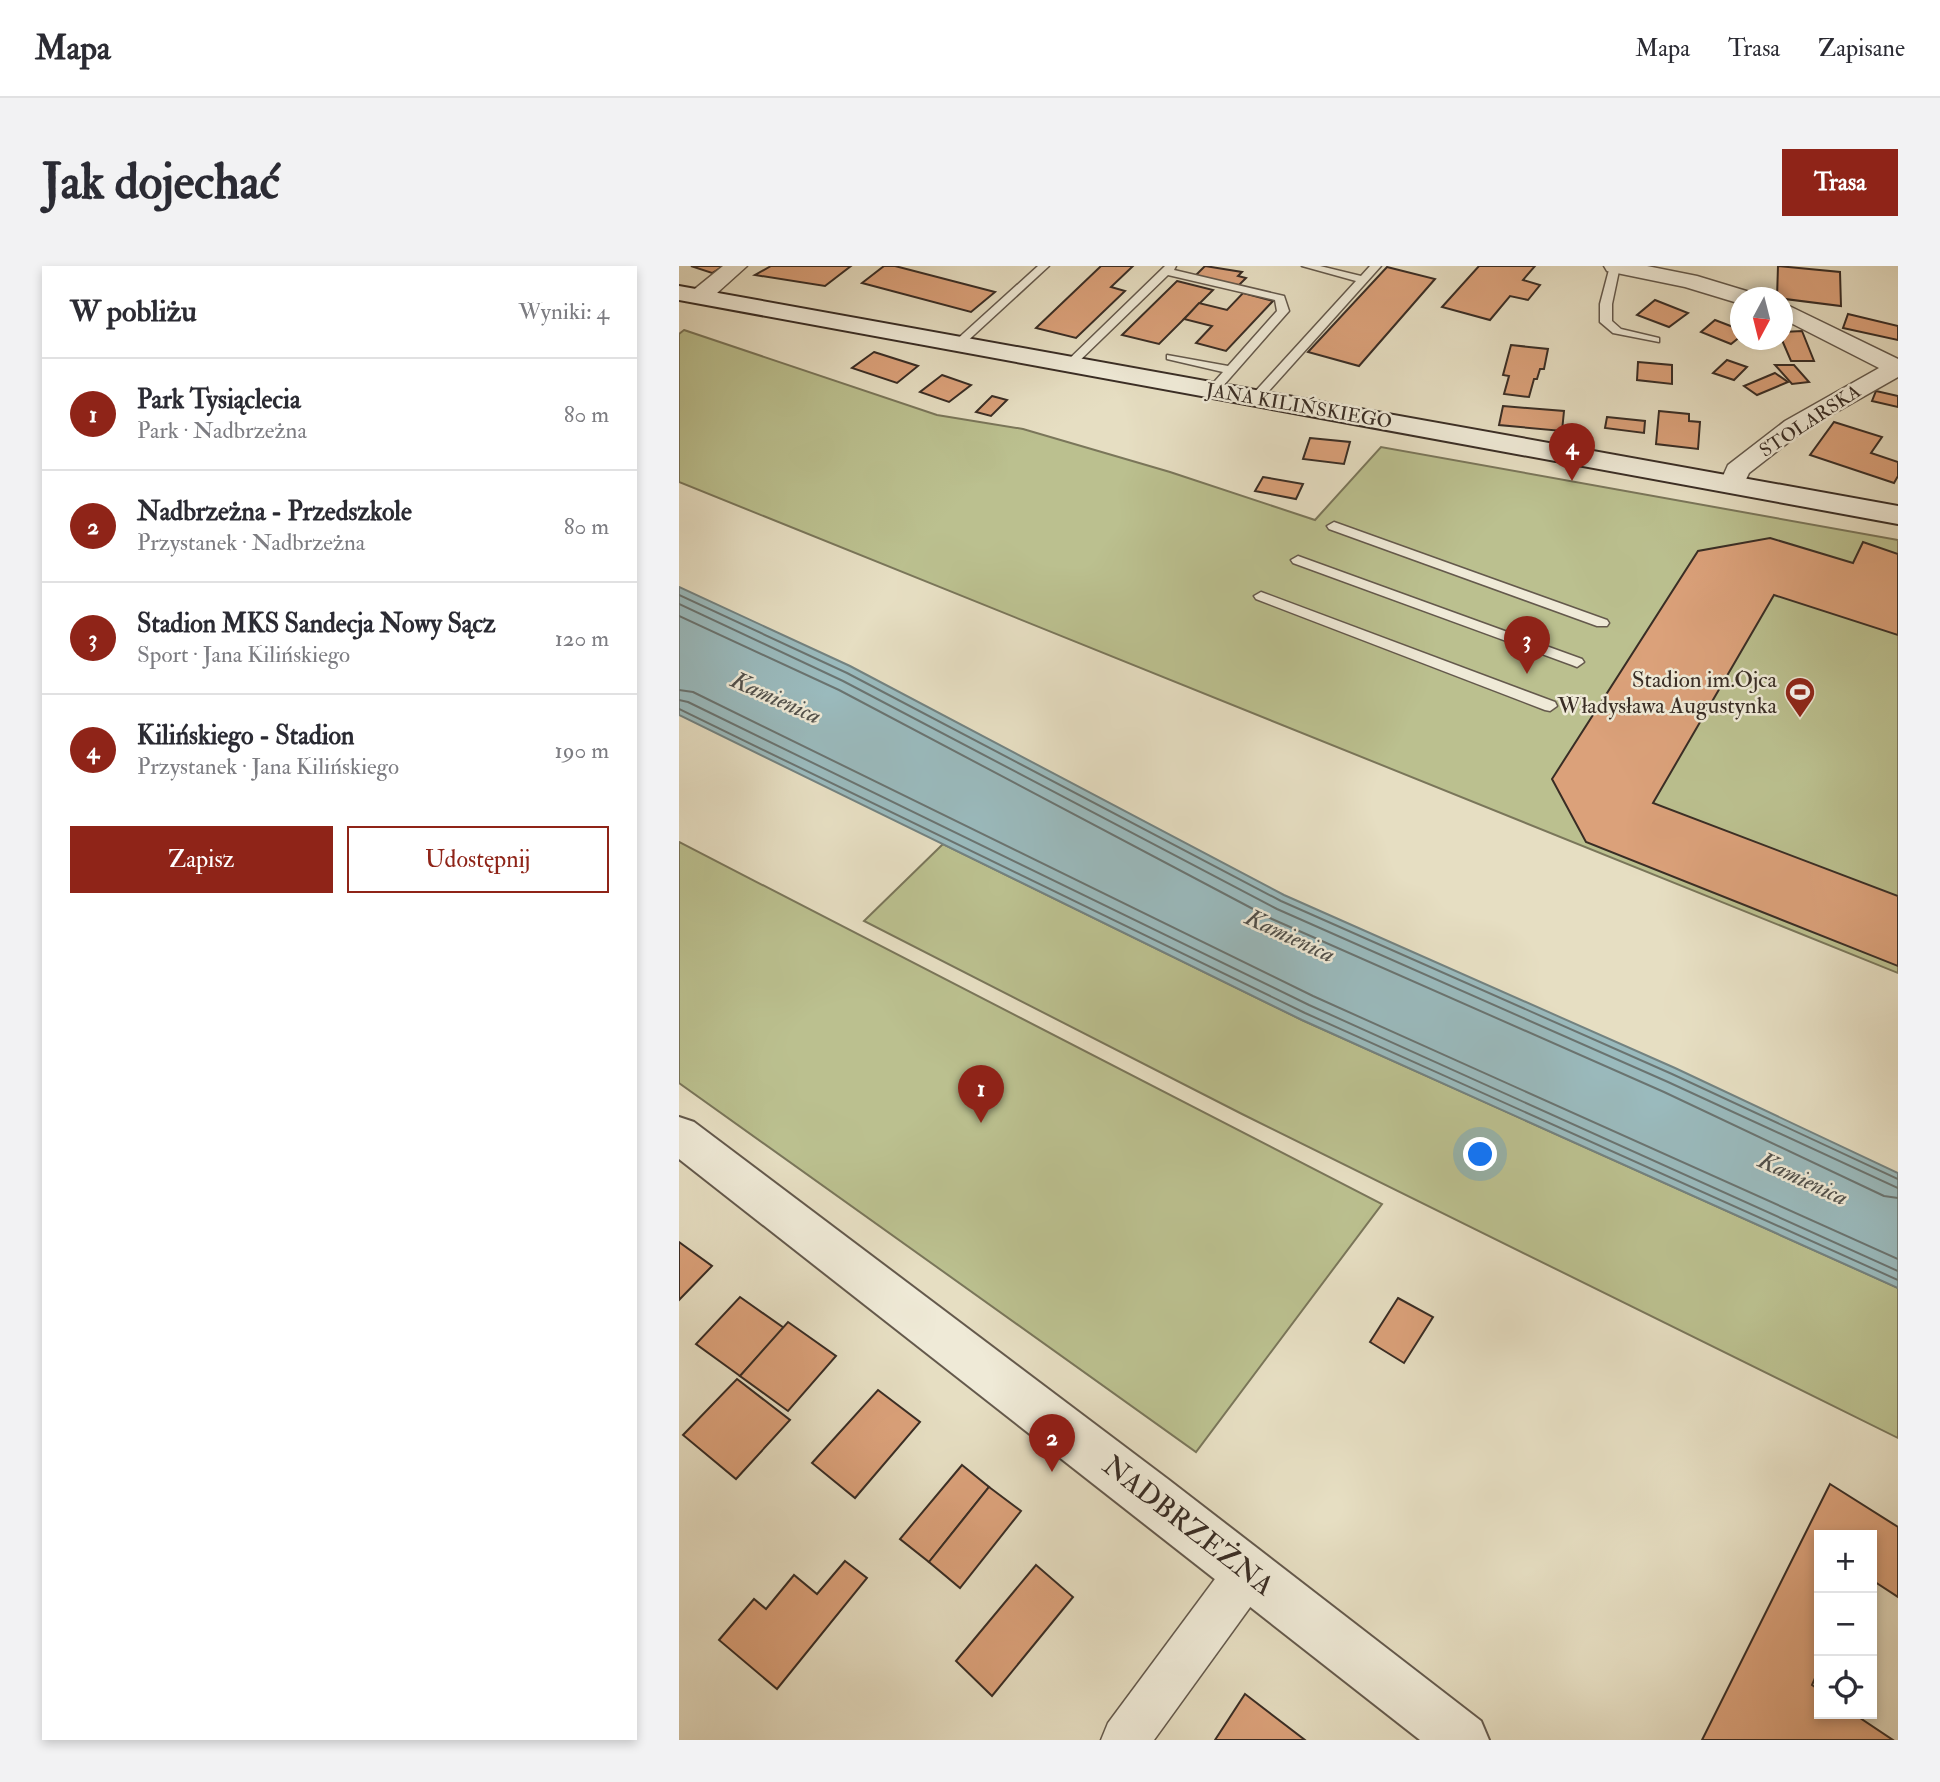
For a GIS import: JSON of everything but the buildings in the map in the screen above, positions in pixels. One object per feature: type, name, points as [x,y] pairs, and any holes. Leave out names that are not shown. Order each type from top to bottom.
[{"type":"main road","name":"JANA KILIŃSKIEGO","points":[[689,295],[1898,515]]},
{"type":"main road","name":"NADBRZEŻNA","points":[[679,1135],[1462,1740]]},
{"type":"street","name":"JANA KILIŃSKIEGO","points":[[689,295],[736,266]]},
{"type":"street","points":[[1615,266],[1689,281],[1730,293]]},
{"type":"street","name":"STOLARSKA","points":[[1793,315],[1897,367]]},
{"type":"street","name":"STOLARSKA","points":[[1732,485],[1737,470],[1794,426],[1897,367]]},
{"type":"street","points":[[1125,1740],[1248,1572]]},
{"type":"lane","points":[[958,344],[1044,266]]},
{"type":"lane","points":[[1307,266],[1364,280]]},
{"type":"lane","points":[[1256,398],[1376,266]]},
{"type":"lane","points":[[1615,266],[1606,304],[1606,322],[1617,331],[1654,340]]},
{"type":"lane","points":[[1069,365],[1168,268],[1280,298],[1283,311],[1212,391]]},
{"type":"lane","points":[[1171,357],[1231,370]]},
{"type":"lane","points":[[1334,526],[1602,623]]},
{"type":"lane","points":[[1298,560],[1577,662]]},
{"type":"lane","points":[[1261,596],[1550,706]]},
{"type":"green space","points":[[684,330],[937,415],[1023,429],[1170,472],[1315,520],[1381,447],[1898,540],[1898,973],[679,482],[679,334]]},
{"type":"green space","points":[[679,842],[1382,1204],[1196,1452],[679,1083]]},
{"type":"green space","points":[[943,844],[1302,1020],[1898,1288],[1898,1438],[1242,1114],[864,921]]},
{"type":"water","name":"Kamienica","points":[[679,587],[850,666],[1284,895],[1675,1068],[1898,1173],[1898,1288],[1302,1020],[679,715]]},
{"type":"place","name":"Kilińskiego - Stadion","points":[[1572,481]]},
{"type":"place","name":"Stadion MKS Sandecja Nowy Sącz","points":[[1527,674]]},
{"type":"place","name":"Stadion im.Ojca Władysława Augustynka","points":[[1800,719]]},
{"type":"place","name":"Park Tysiąclecia","points":[[981,1123]]},
{"type":"place","name":"Nadbrzeżna - Przedszkole","points":[[1052,1472]]}]
